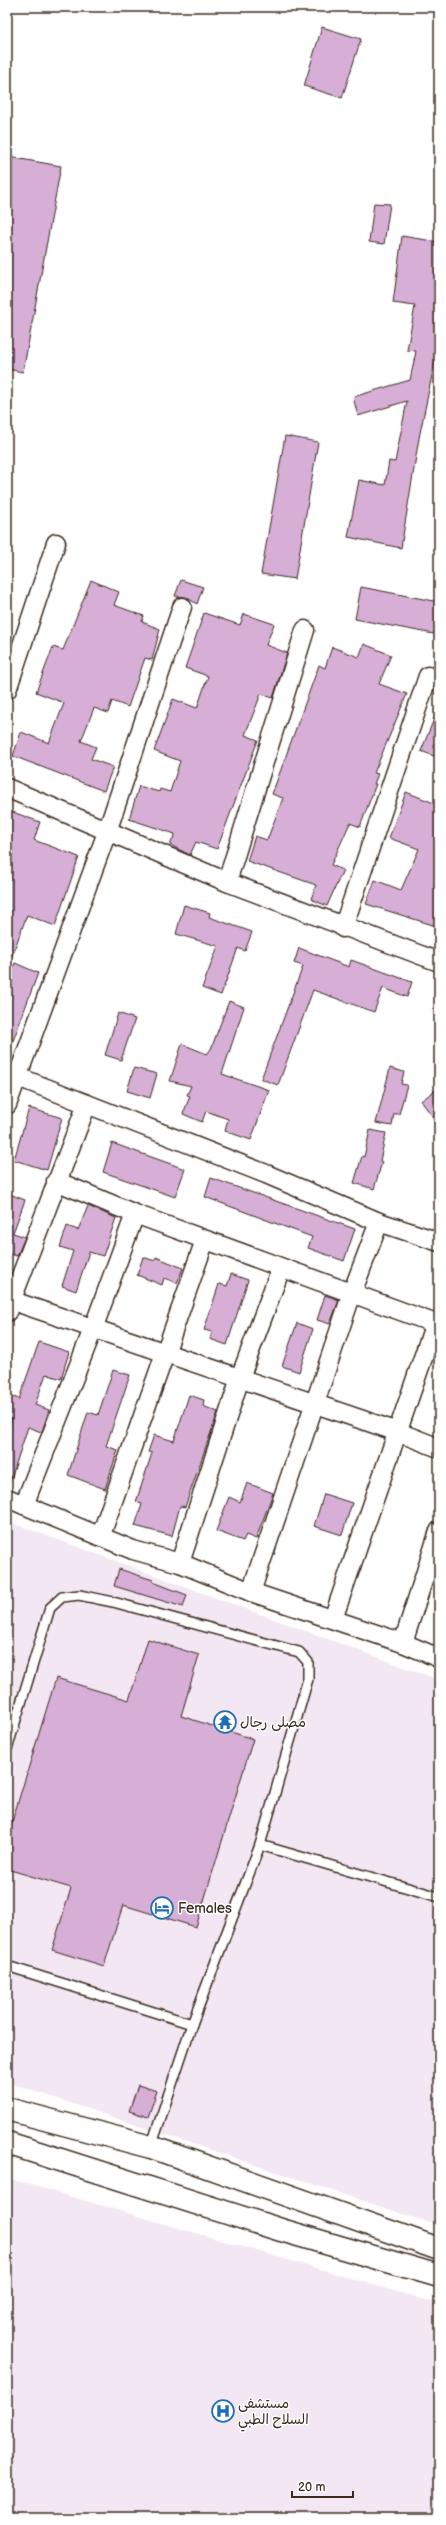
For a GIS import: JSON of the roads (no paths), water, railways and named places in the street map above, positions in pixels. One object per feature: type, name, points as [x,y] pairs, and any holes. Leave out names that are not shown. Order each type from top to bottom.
[{"type":"main road","points":[[7,2109],[150,2147],[439,2249]]},
{"type":"main road","points":[[7,2143],[281,2230],[439,2276]]},
{"type":"street","points":[[7,690],[56,543]]},
{"type":"street","points":[[7,1105],[107,832],[182,607]]},
{"type":"street","points":[[227,882],[305,630]]},
{"type":"street","points":[[344,928],[428,676]]},
{"type":"street","points":[[7,788],[227,882],[344,928],[439,962]]},
{"type":"street","points":[[18,1077],[266,1174],[380,1222],[439,1242]]},
{"type":"street","points":[[87,1104],[8,1304],[93,1329],[315,1403],[439,1448]]},
{"type":"street","points":[[56,1181],[135,1214],[437,1324],[333,1619]]},
{"type":"street","points":[[24,1505],[93,1329],[135,1214]]},
{"type":"street","points":[[251,1592],[352,1293],[380,1222]]},
{"type":"street","points":[[102,1535],[205,1240]]},
{"type":"street","points":[[180,1563],[240,1378],[281,1268]]},
{"type":"street","points":[[7,1498],[102,1535],[133,1550],[180,1563],[251,1592],[403,1643],[439,1658]]},
{"type":"street","points":[[403,1643],[439,1530]]},
{"type":"lane","points":[[7,1749],[50,1608],[62,1597],[79,1595],[114,1602],[299,1652],[308,1662],[308,1679],[260,1845],[192,2024],[150,2147]]},
{"type":"lane","points":[[260,1845],[439,1897]]},
{"type":"lane","points":[[7,1966],[192,2024]]},
{"type":"place","name":"مصلى رجال","points":[[225,1722]]},
{"type":"place","name":"Females","points":[[162,1908]]},
{"type":"place","name":"مستشفى السلاح الطبي","points":[[223,2411]]}]
